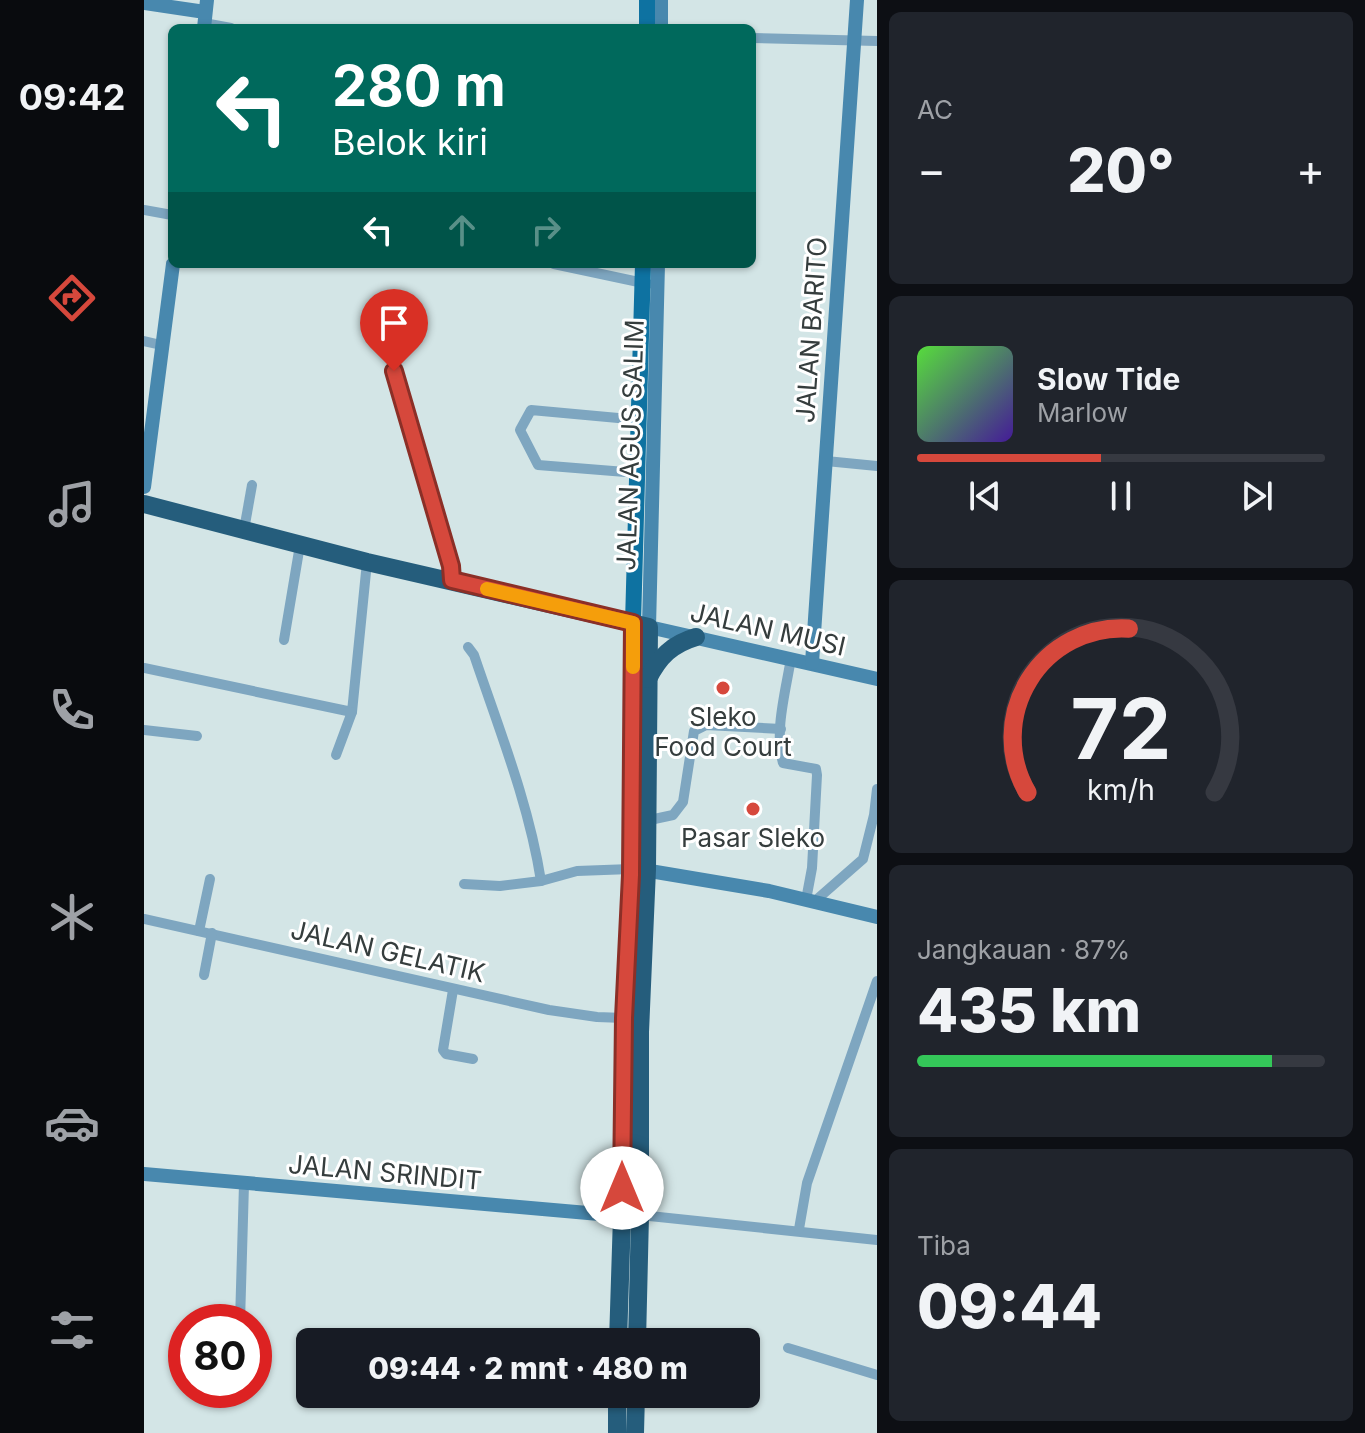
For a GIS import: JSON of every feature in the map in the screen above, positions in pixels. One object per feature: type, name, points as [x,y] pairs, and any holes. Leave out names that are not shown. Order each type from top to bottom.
[{"type":"highway","points":[[144,504],[367,562],[641,625]]},
{"type":"highway","points":[[639,821],[647,682],[641,625]]},
{"type":"highway","points":[[619,1328],[631,1215],[640,1032],[641,625]]},
{"type":"highway","points":[[647,682],[662,657],[678,643],[696,637]]},
{"type":"highway","points":[[636,1328],[624,1018],[639,869]]},
{"type":"highway","points":[[617,1408],[617,1433]]},
{"type":"highway","points":[[635,1433],[636,1408]]},
{"type":"main road","points":[[647,0],[647,24]]},
{"type":"main road","points":[[641,625],[638,473],[640,420],[649,362],[651,284],[645,268]]},
{"type":"street","points":[[661,0],[661,24]]},
{"type":"street","name":"JALAN BARITO","points":[[812,663],[857,0]]},
{"type":"street","points":[[144,3],[205,16]]},
{"type":"street","points":[[756,38],[877,41]]},
{"type":"street","points":[[144,210],[168,214]]},
{"type":"street","points":[[144,487],[172,268]]},
{"type":"street","points":[[573,268],[651,284]]},
{"type":"street","name":"JALAN AGUS SALIM","points":[[651,284],[657,268]]},
{"type":"street","points":[[144,341],[161,345]]},
{"type":"street","points":[[386,343],[451,566],[452,580]]},
{"type":"street","name":"JALAN AGUS SALIM","points":[[641,625],[649,362]]},
{"type":"street","points":[[638,473],[538,465],[520,430],[531,410],[640,420]]},
{"type":"street","points":[[826,461],[877,466]]},
{"type":"street","points":[[244,530],[252,485]]},
{"type":"street","points":[[284,640],[300,545]]},
{"type":"street","points":[[336,755],[352,712],[367,562]]},
{"type":"street","name":"JALAN MUSI","points":[[641,625],[877,679]]},
{"type":"street","points":[[468,647],[474,655],[494,713],[528,824],[541,881]]},
{"type":"street","points":[[791,658],[781,729],[783,763],[816,769],[811,901]]},
{"type":"street","points":[[144,668],[352,712]]},
{"type":"street","points":[[639,821],[673,815],[683,802],[694,731],[706,725],[781,729]]},
{"type":"street","points":[[144,730],[197,736]]},
{"type":"street","points":[[811,901],[863,859],[877,789]]},
{"type":"street","points":[[464,884],[500,886],[541,881],[577,871],[639,869],[811,901],[877,917]]},
{"type":"street","points":[[199,931],[210,879]]},
{"type":"street","name":"JALAN GELATIK","points":[[144,919],[549,1010],[624,1018]]},
{"type":"street","points":[[204,975],[212,933]]},
{"type":"street","points":[[799,1229],[807,1183],[872,1015],[877,981]]},
{"type":"street","points":[[453,990],[443,1050],[446,1054],[473,1059]]},
{"type":"street","name":"JALAN SRINDIT","points":[[144,1174],[631,1215]]},
{"type":"street","points":[[241,1304],[244,1184]]},
{"type":"street","points":[[631,1215],[799,1229],[877,1240]]},
{"type":"street","points":[[788,1348],[877,1375]]},
{"type":"slow traffic","points":[[487,589],[633,623],[633,667]]},
{"type":"place","name":"Sleko Food Court","points":[[723,688]]},
{"type":"place","name":"Pasar Sleko","points":[[753,809]]},
{"type":"route","points":[[394,371],[451,566],[452,580],[633,623],[631,875],[624,1018],[622,1188]]}]
